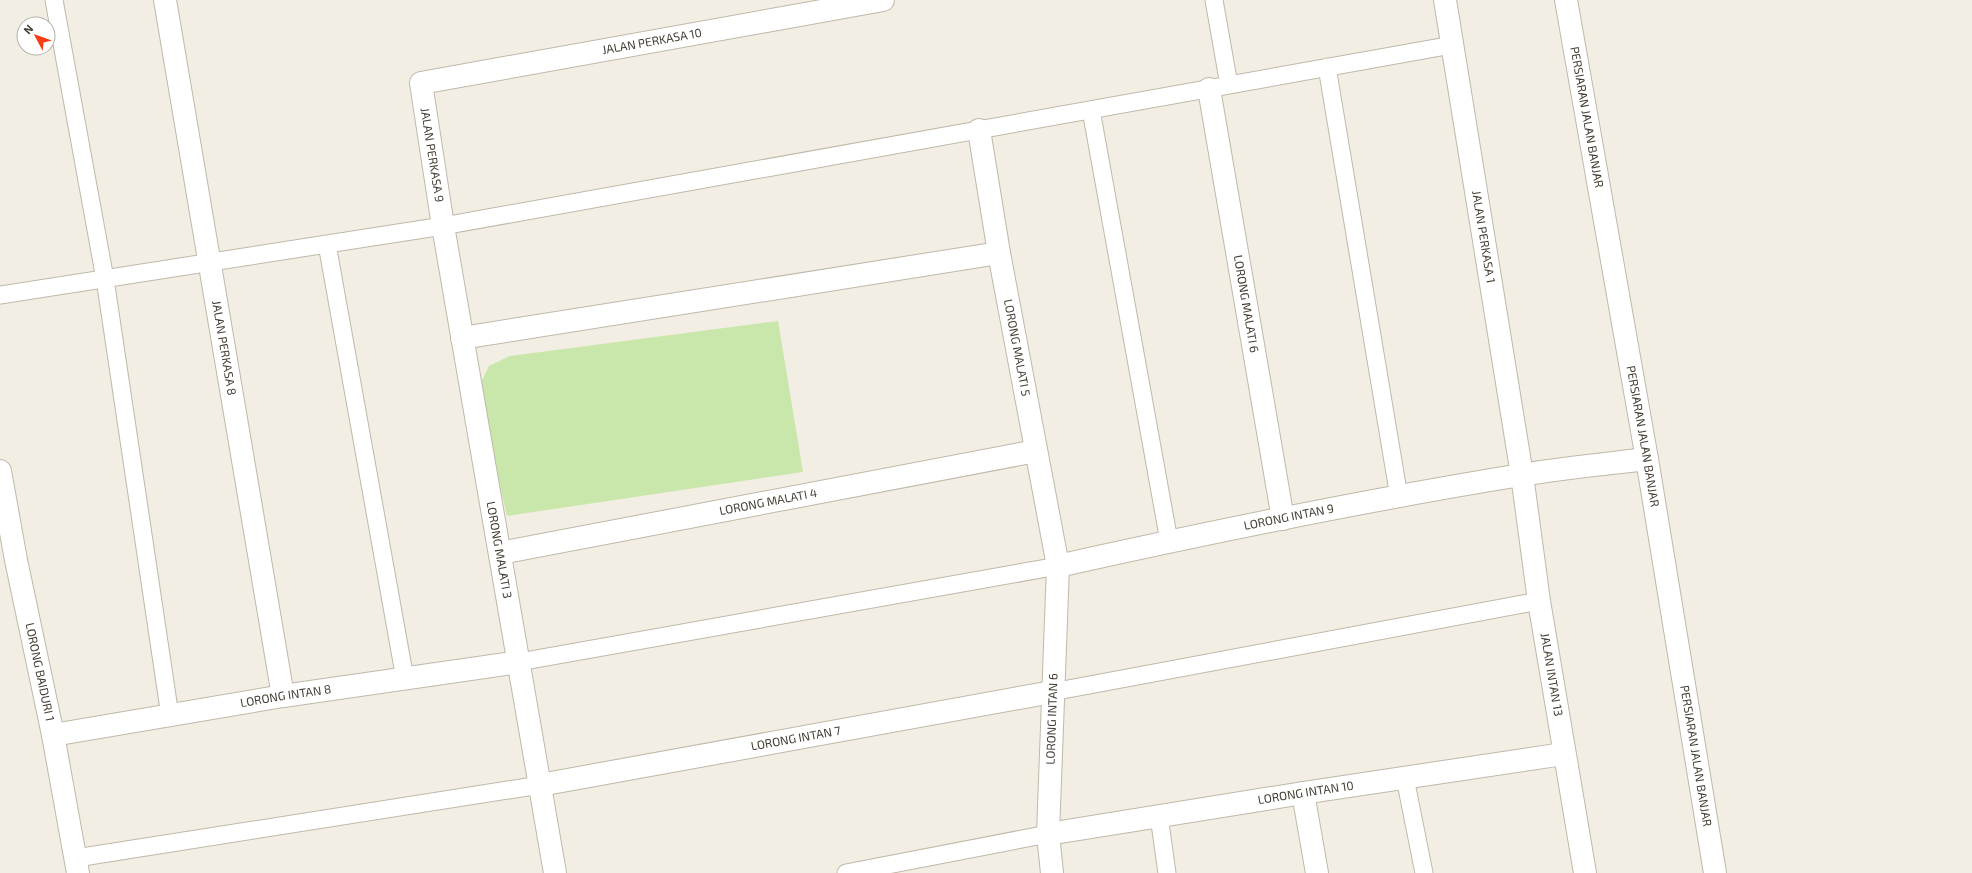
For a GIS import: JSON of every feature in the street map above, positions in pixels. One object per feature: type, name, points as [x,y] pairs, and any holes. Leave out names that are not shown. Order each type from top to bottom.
[{"type":"street","name":"JALAN PERKASA 8","points":[[165,0],[284,696]]},
{"type":"street","name":"JALAN PERKASA 1","points":[[1445,0],[1522,475]]},
{"type":"street","name":"PERSIARAN JALAN BANJAR","points":[[1566,0],[1647,459],[1715,873]]},
{"type":"street","name":"JALAN PERKASA 10","points":[[421,83],[872,1]]},
{"type":"street","name":"JALAN PERKASA 9","points":[[421,83],[443,226]]},
{"type":"street","name":"LORONG MALATI 6","points":[[1219,87],[1283,519]]},
{"type":"street","name":"LORONG MALATI 5","points":[[979,130],[999,253],[1058,566]]},
{"type":"street","name":"LORONG MALATI 3","points":[[443,226],[555,873]]},
{"type":"street","points":[[462,338],[999,253]]},
{"type":"street","name":"LORONG MALATI 4","points":[[500,553],[1036,451]]},
{"type":"street","name":"LORONG INTAN 9","points":[[1058,566],[1169,541],[1399,497],[1522,475],[1647,459]]},
{"type":"street","name":"LORONG BAIDURI 1","points":[[0,472],[16,560],[53,735],[77,866]]},
{"type":"street","name":"JALAN INTAN 13","points":[[1522,475],[1539,601],[1563,754],[1585,873]]},
{"type":"street","name":"LORONG INTAN 6","points":[[1052,873],[1048,834],[1052,692],[1058,566]]},
{"type":"street","name":"LORONG INTAN 8","points":[[53,735],[284,696],[519,662]]},
{"type":"street","name":"LORONG INTAN 7","points":[[540,786],[1052,692]]},
{"type":"street","name":"LORONG INTAN 10","points":[[1048,834],[1303,793],[1563,754]]},
{"type":"street","points":[[1303,793],[1317,873]]},
{"type":"lane","points":[[54,0],[105,279],[170,716]]},
{"type":"lane","points":[[1214,0],[1219,87]]},
{"type":"lane","points":[[0,295],[443,226],[1452,45]]},
{"type":"lane","points":[[1327,67],[1399,497]]},
{"type":"lane","points":[[1091,110],[1169,541]]},
{"type":"lane","points":[[327,244],[405,679]]},
{"type":"lane","points":[[519,662],[1058,566]]},
{"type":"lane","points":[[1052,692],[1539,601]]},
{"type":"lane","points":[[1405,778],[1424,873]]},
{"type":"lane","points":[[77,866],[540,786]]},
{"type":"lane","points":[[1159,816],[1167,873]]},
{"type":"lane","points":[[846,873],[1048,834]]},
{"type":"green space","points":[[778,321],[803,472],[507,516],[478,389],[489,366],[510,356]]}]
